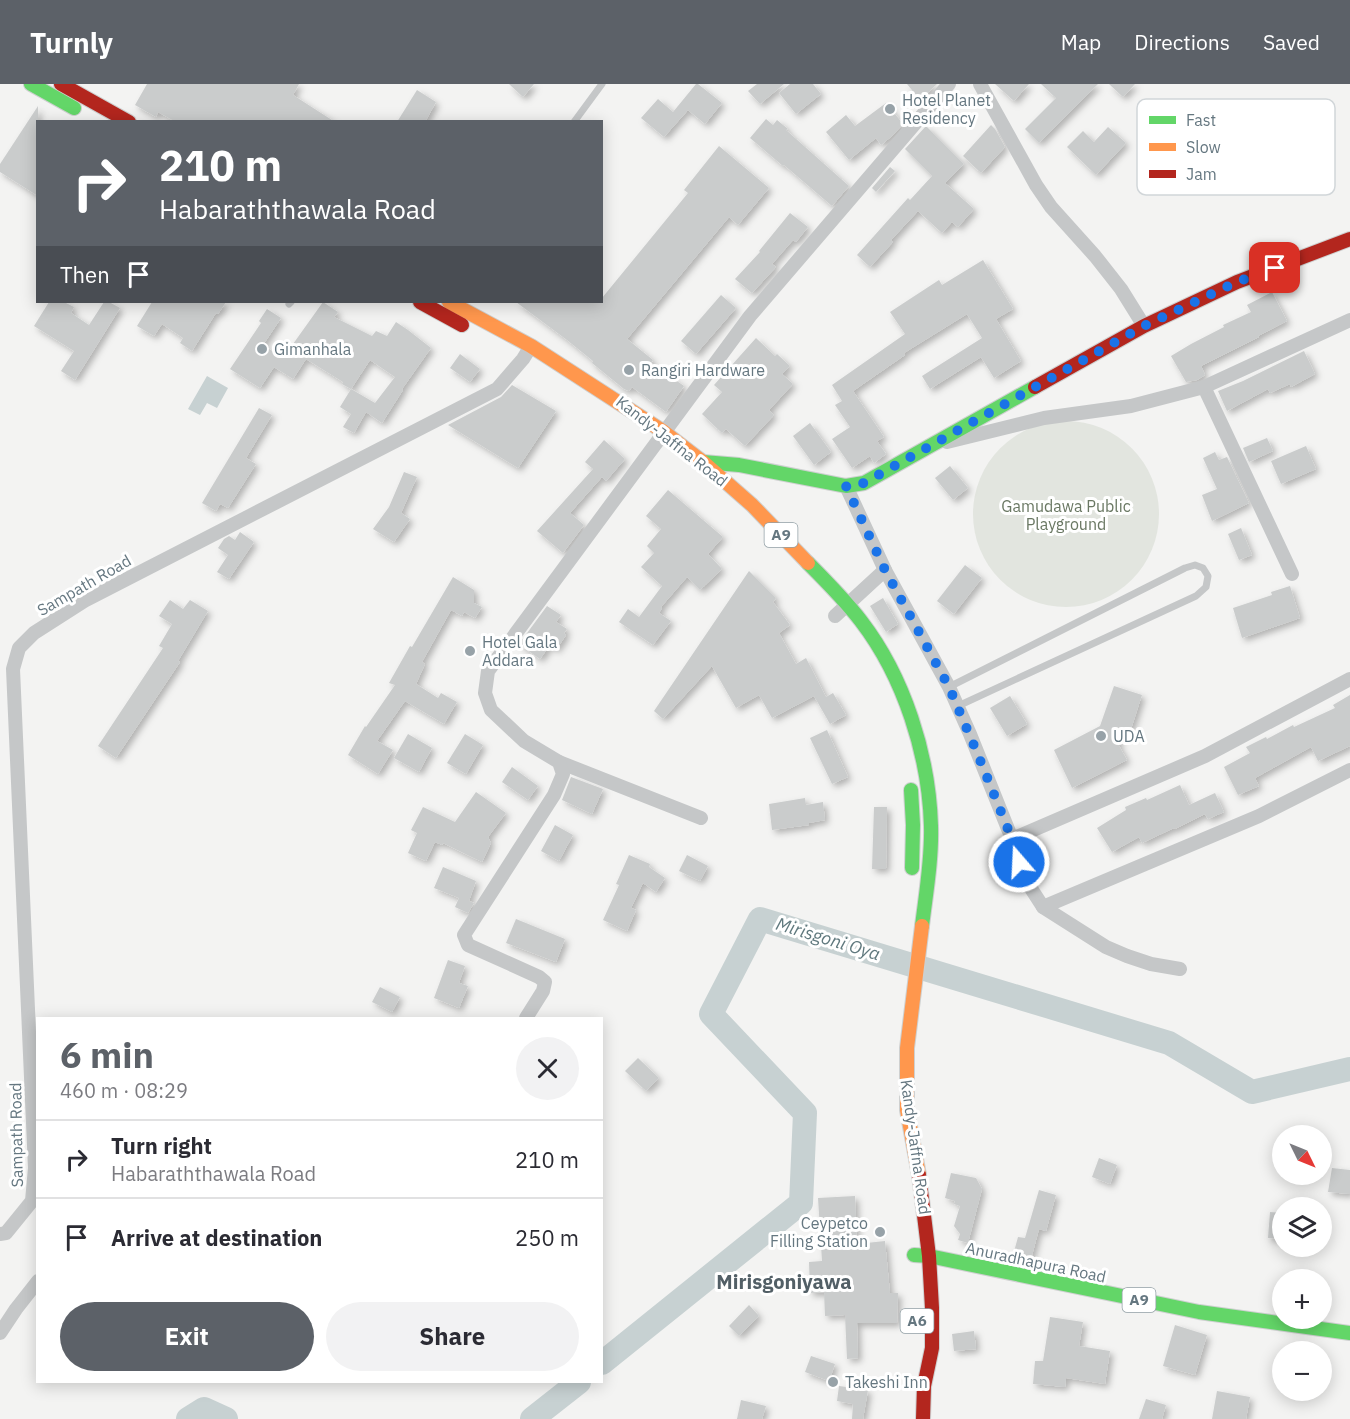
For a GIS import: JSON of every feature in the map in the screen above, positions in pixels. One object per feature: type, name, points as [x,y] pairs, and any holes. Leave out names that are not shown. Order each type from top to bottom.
[{"type":"main road","points":[[31,84],[88,116]]},
{"type":"main road","points":[[61,84],[125,120]]},
{"type":"main road","points":[[703,462],[739,465],[846,486],[864,483],[1144,326],[1237,282],[1350,239]]},
{"type":"main road","points":[[422,303],[472,330]]},
{"type":"main road","name":"Kandy-Jaffna Road","points":[[454,303],[469,306],[664,432],[703,462],[752,505],[847,604],[884,657],[904,698],[922,756],[931,826],[929,866],[907,1048],[907,1110],[921,1187],[929,1256]]},
{"type":"main road","name":"Kandy-Jaffna Road","points":[[579,393],[616,417]]},
{"type":"main road","name":"Kandy-Jaffna Road","points":[[650,441],[668,455]]},
{"type":"main road","points":[[910,778],[913,801],[913,866],[910,885]]},
{"type":"main road","name":"A9","points":[[913,1255],[929,1256]]},
{"type":"main road","name":"Anuradhapura Road","points":[[929,1256],[1199,1312],[1350,1333]]},
{"type":"main road","name":"A6","points":[[923,1419],[924,1386],[932,1348],[929,1256]]},
{"type":"main road","name":"A6","points":[[918,1352],[924,1386]]},
{"type":"street","points":[[701,818],[560,762],[524,741],[491,710],[485,693],[488,671],[650,441],[664,432],[750,316],[949,84]]},
{"type":"street","points":[[980,84],[1046,200],[1121,289],[1144,326]]},
{"type":"street","points":[[929,447],[1044,418],[1131,406],[1204,387],[1350,320]]},
{"type":"street","name":"Sampath Road","points":[[0,1234],[6,1233],[32,1201],[36,1181],[14,669],[19,648],[33,633],[84,601],[497,389],[531,346]]},
{"type":"street","points":[[1204,387],[1292,574]]},
{"type":"street","points":[[846,486],[885,570],[958,706],[1012,839],[1019,862],[1043,907],[1106,947],[1151,964],[1180,969]]},
{"type":"street","points":[[835,616],[885,570]]},
{"type":"street","points":[[1012,839],[1205,756],[1350,679]]},
{"type":"street","points":[[527,1017],[543,991],[545,982],[539,977],[468,945],[464,935],[554,795],[563,774],[560,762]]},
{"type":"street","points":[[1043,907],[1259,816],[1350,770]]},
{"type":"street","points":[[0,1333],[36,1284]]},
{"type":"lane","points":[[575,120],[602,84]]},
{"type":"lane","points":[[949,687],[1185,568],[1195,565],[1203,568],[1208,576],[1206,586],[1196,596],[958,706]]},
{"type":"green space","name":"Gamudawa Public Playground","points":[[1066,421],[1084,422],[1102,428],[1118,436],[1132,448],[1144,462],[1152,478],[1158,496],[1158,532],[1152,550],[1144,566],[1132,580],[1118,592],[1102,600],[1084,606],[1066,607],[1048,606],[1030,600],[1014,592],[1000,580],[988,566],[980,550],[974,532],[973,514],[974,496],[980,478],[988,462],[1000,448],[1014,436],[1030,428],[1048,422]]},
{"type":"shaded area","points":[[207,376],[228,388],[217,408],[207,403],[200,415],[188,409]]},
{"type":"building","points":[[147,84],[299,84],[293,95],[332,120],[172,120],[158,112],[156,117],[135,105]]},
{"type":"building","points":[[509,84],[534,84],[523,97]]},
{"type":"building","points":[[696,84],[722,103],[705,124],[688,110],[664,137],[641,118],[658,99],[673,112]]},
{"type":"building","points":[[757,84],[784,84],[760,104],[748,91]]},
{"type":"building","points":[[790,84],[813,84],[821,94],[796,114],[779,93]]},
{"type":"building","points":[[907,84],[937,84],[920,100]]},
{"type":"building","points":[[995,84],[1029,84],[1014,101]]},
{"type":"building","points":[[1041,84],[1098,84],[1039,143],[1025,129],[1056,98]]},
{"type":"building","points":[[1109,84],[1135,84],[1123,97]]},
{"type":"building","points":[[417,90],[436,102],[426,120],[398,120]]},
{"type":"building","points":[[886,103],[903,124],[881,145],[876,138],[849,160],[826,132],[846,115],[855,126]]},
{"type":"building","points":[[38,106],[36,195],[0,172],[0,164]]},
{"type":"building","points":[[766,119],[773,125],[777,120],[849,186],[832,206],[750,138]]},
{"type":"building","points":[[991,125],[1005,147],[981,173],[963,156]]},
{"type":"building","points":[[926,126],[964,164],[945,183],[974,209],[958,227],[952,222],[942,233],[918,211],[870,267],[857,255],[908,198],[910,200],[932,176],[905,149]]},
{"type":"building","points":[[1108,127],[1126,143],[1096,175],[1067,147],[1083,131],[1094,142]]},
{"type":"building","points":[[719,146],[769,188],[738,225],[729,217],[627,339],[653,360],[651,363],[684,386],[666,412],[632,387],[629,391],[624,389],[567,340],[517,303],[603,303],[603,297],[688,193],[684,190]]},
{"type":"building","points":[[890,167],[895,171],[876,192],[872,188]]},
{"type":"building","points":[[790,213],[808,227],[796,242],[793,240],[772,264],[776,267],[752,293],[735,279],[760,252]]},
{"type":"building","points":[[983,260],[1013,309],[996,319],[1021,361],[994,378],[981,357],[930,389],[922,376],[982,338],[967,314],[904,353],[905,355],[853,391],[884,437],[877,441],[886,454],[874,463],[870,456],[852,468],[832,439],[850,427],[835,405],[842,401],[832,385],[905,334],[890,312],[939,280],[942,285]]},
{"type":"building","points":[[1272,292],[1287,321],[1201,366],[1205,375],[1197,380],[1186,382],[1171,356],[1224,327],[1223,325],[1251,312],[1247,305]]},
{"type":"building","points":[[721,295],[736,308],[696,354],[681,341]]},
{"type":"building","points":[[48,303],[66,303],[74,307],[71,313],[89,325],[103,303],[111,303],[120,308],[75,380],[61,371],[74,351],[34,326]]},
{"type":"building","points":[[151,303],[225,303],[218,314],[216,313],[192,351],[180,343],[183,338],[162,324],[154,336],[137,326]]},
{"type":"building","points":[[324,303],[338,312],[334,317],[372,336],[376,331],[387,336],[396,322],[431,348],[402,389],[382,423],[366,412],[354,433],[343,427],[351,414],[340,407],[351,389],[306,359],[293,379],[274,367],[260,388],[230,369],[261,323],[259,321],[267,309],[281,318],[263,345],[283,358]],"holes":[[[370,360],[395,377],[375,403],[351,389]]]},
{"type":"building","points":[[756,338],[775,356],[777,354],[790,366],[782,374],[793,384],[769,410],[774,415],[745,446],[726,429],[722,433],[702,414],[722,392],[714,385]]},
{"type":"building","points":[[1304,351],[1315,374],[1291,387],[1290,384],[1270,393],[1268,389],[1227,411],[1218,391]]},
{"type":"building","points":[[460,354],[480,369],[470,382],[450,368]]},
{"type":"building","points":[[512,385],[556,411],[518,468],[448,425],[501,397]]},
{"type":"building","points":[[259,408],[272,415],[246,458],[256,464],[228,508],[220,504],[216,511],[202,503]]},
{"type":"building","points":[[810,423],[831,452],[814,465],[793,436]]},
{"type":"building","points":[[1267,438],[1273,451],[1249,462],[1243,448]]},
{"type":"building","points":[[604,440],[625,459],[606,481],[602,477],[570,513],[584,525],[563,553],[537,531],[593,469],[585,462]]},
{"type":"building","points":[[1306,446],[1316,469],[1281,484],[1271,461]]},
{"type":"building","points":[[1215,452],[1219,460],[1227,457],[1249,503],[1212,521],[1202,495],[1217,489],[1203,458]]},
{"type":"building","points":[[950,466],[968,488],[953,500],[935,478]]},
{"type":"building","points":[[404,472],[417,477],[401,513],[410,519],[394,542],[373,529],[389,507]]},
{"type":"building","points":[[668,490],[723,537],[708,554],[722,569],[700,590],[687,577],[661,607],[659,613],[671,621],[653,645],[619,622],[628,609],[639,617],[662,586],[641,567],[654,553],[647,546],[661,529],[646,516]]},
{"type":"building","points":[[1241,528],[1252,555],[1239,560],[1228,534]]},
{"type":"building","points":[[240,532],[254,542],[229,579],[217,572],[228,555],[218,548],[224,539],[229,536],[235,540]]},
{"type":"building","points":[[965,565],[982,578],[954,614],[937,601]]},
{"type":"building","points":[[749,571],[776,598],[773,602],[790,625],[779,633],[796,664],[806,658],[826,697],[833,693],[846,715],[830,724],[814,696],[772,718],[759,695],[736,708],[712,666],[663,719],[654,711]]},
{"type":"building","points":[[453,577],[474,590],[474,603],[482,607],[475,618],[464,612],[462,616],[451,610],[422,662],[425,664],[416,684],[438,698],[441,693],[457,702],[444,724],[405,701],[377,741],[393,750],[378,774],[348,755],[365,726],[395,685],[389,683]]},
{"type":"building","points":[[1290,586],[1300,618],[1242,638],[1233,608],[1272,595],[1271,592]]},
{"type":"building","points":[[883,598],[898,624],[886,632],[870,606]]},
{"type":"building","points":[[170,600],[183,609],[190,600],[208,611],[178,661],[180,662],[116,758],[98,746],[163,648],[159,646],[172,624],[159,616]]},
{"type":"building","points":[[547,606],[561,615],[556,622],[567,629],[564,633],[566,635],[556,650],[550,645],[540,659],[519,644]]},
{"type":"building","name":"UDA","points":[[1114,686],[1142,695],[1131,729],[1124,727],[1118,744],[1127,760],[1072,788],[1054,750],[1100,726]]},
{"type":"building","points":[[1350,695],[1350,746],[1318,761],[1311,747],[1255,778],[1259,786],[1238,795],[1224,767],[1250,753],[1246,747],[1335,708],[1333,705]]},
{"type":"building","points":[[1010,696],[1027,724],[1007,736],[990,708]]},
{"type":"building","points":[[827,730],[848,777],[832,784],[810,738]]},
{"type":"building","points":[[408,734],[432,748],[419,772],[394,758]]},
{"type":"building","points":[[465,734],[483,745],[466,774],[447,763]]},
{"type":"building","points":[[512,767],[538,786],[528,800],[502,782]]},
{"type":"building","points":[[571,777],[603,789],[592,814],[562,800]]},
{"type":"building","points":[[1180,785],[1189,805],[1215,793],[1224,812],[1208,819],[1205,814],[1142,843],[1139,837],[1112,852],[1097,828],[1126,810],[1125,807]]},
{"type":"building","points":[[476,792],[506,813],[488,837],[491,843],[482,862],[443,843],[442,845],[435,842],[426,861],[408,853],[417,833],[411,830],[423,807],[455,822]]},
{"type":"building","points":[[805,798],[806,805],[823,802],[825,820],[809,823],[809,825],[772,830],[769,804]]},
{"type":"building","points":[[874,807],[887,807],[886,869],[872,869]]},
{"type":"building","points":[[555,825],[573,835],[559,861],[541,851]]},
{"type":"building","points":[[629,855],[650,864],[649,867],[665,878],[656,892],[643,883],[631,908],[636,910],[627,931],[603,920],[619,885],[616,884]]},
{"type":"building","points":[[687,855],[708,866],[700,881],[679,871]]},
{"type":"building","points":[[443,867],[476,881],[469,901],[474,903],[468,913],[455,907],[459,898],[434,888]]},
{"type":"building","points":[[516,919],[565,939],[556,962],[506,943]]},
{"type":"building","points":[[448,960],[465,966],[459,983],[468,986],[459,1008],[434,998]]},
{"type":"building","points":[[380,987],[400,997],[392,1012],[372,1002]]},
{"type":"building","points":[[638,1058],[659,1078],[646,1091],[625,1071]]},
{"type":"building","points":[[1099,1158],[1117,1165],[1110,1184],[1092,1177]]},
{"type":"building","points":[[1332,1168],[1350,1170],[1350,1194],[1328,1192],[1329,1185],[1332,1185]]},
{"type":"building","points":[[951,1173],[976,1178],[982,1189],[968,1243],[958,1240],[960,1234],[954,1226],[960,1206],[954,1204],[955,1201],[945,1198]]},
{"type":"building","points":[[1039,1190],[1056,1195],[1046,1231],[1039,1229],[1030,1263],[1012,1259],[1018,1237],[1025,1238]]},
{"type":"building","points":[[855,1196],[857,1244],[885,1241],[890,1293],[898,1293],[897,1323],[857,1323],[858,1358],[847,1359],[845,1315],[825,1316],[824,1292],[810,1293],[809,1262],[822,1261],[818,1198]]},
{"type":"building","points":[[1270,1212],[1272,1212],[1272,1238],[1268,1238]]},
{"type":"building","points":[[749,1305],[759,1316],[739,1336],[729,1326]]},
{"type":"building","points":[[1050,1317],[1083,1322],[1079,1346],[1110,1351],[1105,1384],[1066,1378],[1065,1387],[1033,1384],[1035,1361],[1043,1361]]},
{"type":"building","points":[[1175,1325],[1207,1335],[1195,1375],[1163,1366]]},
{"type":"building","points":[[974,1331],[976,1349],[954,1351],[952,1334]]},
{"type":"building","points":[[811,1356],[835,1364],[829,1381],[805,1372]]},
{"type":"building","points":[[839,1386],[868,1390],[863,1419],[852,1419],[853,1404],[837,1401]]},
{"type":"building","points":[[1217,1391],[1250,1397],[1246,1419],[1212,1419]]},
{"type":"building","points":[[1146,1399],[1166,1405],[1162,1419],[1139,1419]]},
{"type":"building","points":[[741,1400],[766,1406],[762,1419],[737,1419]]},
{"type":"waterway","name":"Mirisgoni Oya","points":[[603,1362],[801,1203],[805,1113],[711,1014],[760,919],[1169,1043],[1252,1092],[1350,1069]]},
{"type":"waterway","name":"Mirisgoni Oya","points":[[532,1419],[578,1383]]},
{"type":"waterway","name":"Mirisgoni Oya","points":[[188,1419],[204,1409],[226,1419]]},
{"type":"traffic: fast","points":[[31,84],[74,108]]},
{"type":"traffic: fast","points":[[703,462],[739,465],[846,486],[864,483],[1035,387]]},
{"type":"traffic: fast","points":[[808,563],[849,606],[876,643],[902,692],[911,718],[925,772],[931,826],[930,863],[922,926]]},
{"type":"traffic: fast","points":[[911,790],[912,868]]},
{"type":"traffic: fast","points":[[914,1255],[929,1256],[1199,1312],[1350,1333]]},
{"type":"traffic: slow","points":[[451,303],[531,346],[664,432],[703,462],[752,505],[808,563]]},
{"type":"traffic: slow","points":[[919,1175],[907,1110],[907,1048],[922,926]]},
{"type":"traffic: jam","points":[[61,84],[125,120]]},
{"type":"traffic: jam","points":[[1035,387],[1144,326],[1237,282],[1350,239]]},
{"type":"traffic: jam","points":[[422,303],[462,325]]},
{"type":"traffic: jam","points":[[919,1175],[929,1256],[932,1308],[932,1348],[924,1386],[923,1419]]},
{"type":"place","name":"Hotel Planet Residency","points":[[890,109]]},
{"type":"place","name":"Gimanhala","points":[[262,349]]},
{"type":"place","name":"Rangiri Hardware","points":[[629,370]]},
{"type":"place","name":"Hotel Gala Addara","points":[[470,651]]},
{"type":"place","name":"UDA","points":[[1101,736]]},
{"type":"place","name":"Ceypetco Filling Station","points":[[880,1232]]},
{"type":"place","name":"Takeshi Inn","points":[[833,1382]]},
{"type":"district","name":"Mirisgoniyawa","points":[[784,1282]]},
{"type":"route","points":[[1019,862],[1012,839],[949,687],[885,570],[846,486],[864,483],[1144,326],[1237,282],[1275,268]]}]
